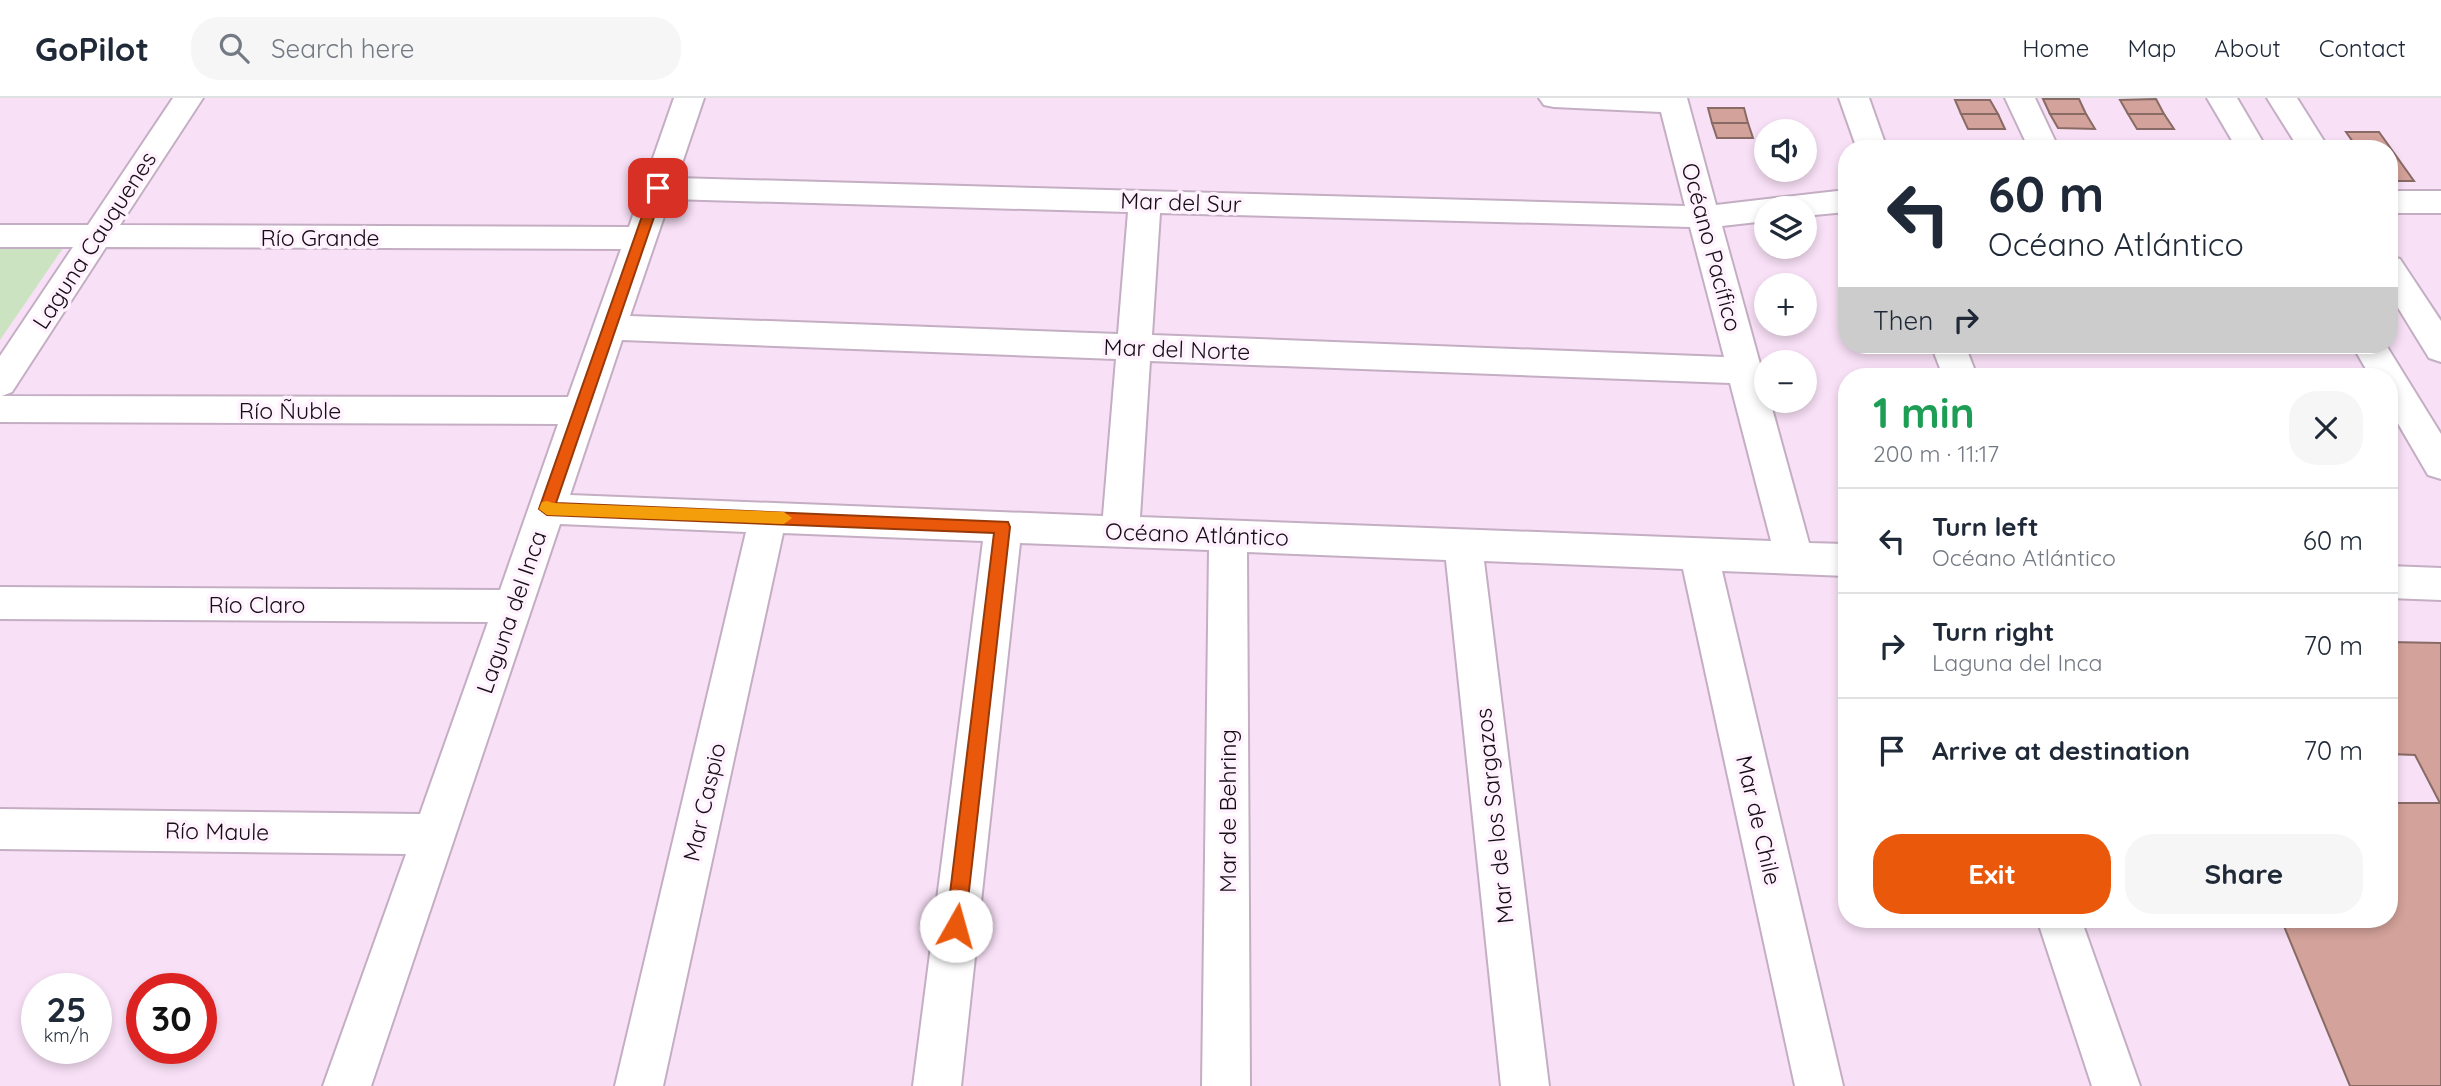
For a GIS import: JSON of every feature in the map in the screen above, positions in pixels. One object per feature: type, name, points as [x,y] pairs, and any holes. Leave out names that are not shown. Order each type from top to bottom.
[{"type":"street","name":"Laguna Cauquenes","points":[[0,383],[188,98]]},
{"type":"street","name":"Laguna del Inca","points":[[346,1086],[689,98]]},
{"type":"street","points":[[1554,98],[1673,100]]},
{"type":"street","points":[[1854,98],[1869,140]]},
{"type":"street","points":[[2020,98],[2041,140]]},
{"type":"street","points":[[2222,98],[2247,140]]},
{"type":"street","points":[[2282,98],[2308,140]]},
{"type":"street","name":"Océano Pacífico","points":[[1673,100],[1794,558]]},
{"type":"street","name":"Mar del Sur","points":[[658,188],[1704,217],[1754,211]]},
{"type":"street","points":[[1120,531],[1145,201]]},
{"type":"street","points":[[1817,204],[1838,202]]},
{"type":"street","points":[[2398,202],[2441,202]]},
{"type":"street","name":"Río Grande","points":[[0,236],[641,238]]},
{"type":"street","points":[[2398,281],[2441,349]]},
{"type":"street","name":"Mar del Norte","points":[[609,327],[1745,371]]},
{"type":"street","points":[[2398,394],[2441,465]]},
{"type":"street","name":"Río Ñuble","points":[[0,409],[581,411]]},
{"type":"street","name":"Océano Atlántico","points":[[547,509],[1838,560]]},
{"type":"street","name":"Mar Caspio","points":[[639,1086],[768,517]]},
{"type":"street","points":[[937,1086],[1003,527]]},
{"type":"street","name":"Mar de Behring","points":[[1226,1086],[1228,536]]},
{"type":"street","name":"Mar de los Sargazos","points":[[1463,545],[1525,1086]]},
{"type":"street","name":"Mar de Chile","points":[[1699,554],[1819,1086]]},
{"type":"street","points":[[2398,582],[2441,584]]},
{"type":"street","name":"Río Claro","points":[[0,603],[513,606]]},
{"type":"street","name":"Río Maule","points":[[0,829],[434,834]]},
{"type":"street","points":[[2062,928],[2116,1086]]},
{"type":"green space","points":[[0,247],[63,248],[0,340]]},
{"type":"building","points":[[2043,99],[2079,99],[2086,114],[2050,114]]},
{"type":"building","points":[[2156,99],[2164,114],[2128,114],[2120,100]]},
{"type":"building","points":[[1955,100],[1990,100],[1998,114],[1961,114]]},
{"type":"building","points":[[1708,108],[1744,108],[1748,123],[1712,123]]},
{"type":"building","points":[[1961,114],[1998,114],[2005,129],[1968,129]]},
{"type":"building","points":[[2050,114],[2086,114],[2095,129],[2058,128]]},
{"type":"building","points":[[2128,114],[2164,114],[2174,129],[2137,129]]},
{"type":"building","points":[[1712,123],[1748,123],[1753,138],[1717,138]]},
{"type":"building","points":[[2346,132],[2379,132],[2385,140],[2352,140]]},
{"type":"building","points":[[2398,159],[2414,181],[2398,181]]},
{"type":"building","points":[[2398,642],[2441,643],[2441,1086],[2350,1086],[2285,928],[2398,928],[2398,803],[2440,803],[2415,755],[2398,754]]},
{"type":"slow traffic","points":[[547,507],[784,518]]},
{"type":"route","points":[[658,188],[547,509],[1003,527],[956,926]]}]
